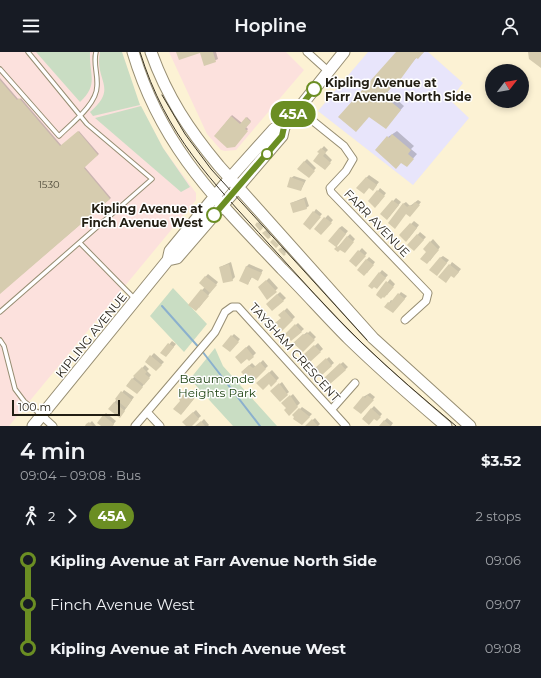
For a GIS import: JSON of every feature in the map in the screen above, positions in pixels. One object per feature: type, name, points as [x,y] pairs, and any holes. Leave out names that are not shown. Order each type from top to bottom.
[{"type":"main road","points":[[133,52],[145,87],[170,138],[222,206],[349,339],[446,426]]},
{"type":"main road","points":[[151,52],[167,90],[186,124],[238,188],[373,338],[470,426]]},
{"type":"main road","name":"KIPLING AVENUE","points":[[168,260],[177,258],[238,188],[282,136],[284,127],[344,52]]},
{"type":"main road","name":"KIPLING AVENUE","points":[[33,426],[137,300],[168,260],[170,251],[214,196],[274,129],[284,127]]},
{"type":"street","points":[[307,52],[328,71]]},
{"type":"street","name":"FARR AVENUE","points":[[298,109],[344,146],[354,159],[346,171],[330,188],[331,192],[428,293],[426,301],[406,320]]},
{"type":"street","name":"TAYSHAM CRESCENT","points":[[135,426],[210,337],[225,312],[232,307],[238,307],[346,426]]},
{"type":"street","points":[[332,409],[354,383]]},
{"type":"street","points":[[147,412],[160,426]]},
{"type":"street","points":[[42,416],[53,426]]},
{"type":"lane","points":[[0,312],[152,179],[87,124],[28,52]]},
{"type":"lane","points":[[0,69],[59,136],[93,101],[96,95],[97,78],[94,62],[96,52]]},
{"type":"lane","points":[[80,243],[137,300]]},
{"type":"lane","points":[[0,340],[4,346],[15,389],[24,402],[42,416]]},
{"type":"shaded area","points":[[0,52],[122,52],[138,101],[163,148],[196,193],[196,200],[9,426],[0,426]]},
{"type":"shaded area","points":[[169,52],[286,52],[304,70],[236,150],[225,151],[221,150],[207,134]]},
{"type":"shaded area","points":[[368,52],[428,52],[463,83],[450,100],[469,118],[413,185],[318,111]]},
{"type":"green space","points":[[36,52],[90,52],[91,84],[86,96],[80,102]]},
{"type":"green space","points":[[100,52],[122,52],[140,105],[93,116],[90,112],[99,103],[103,96],[104,90],[99,62]]},
{"type":"green space","points":[[141,106],[163,148],[190,187],[181,192],[95,118]]},
{"type":"green space","name":"Beaumonde Heights Park","points":[[173,288],[207,324],[184,352],[150,316]]},
{"type":"green space","name":"Beaumonde Heights Park","points":[[215,348],[223,366],[277,426],[233,426],[190,379]]},
{"type":"building","points":[[176,52],[213,52],[216,62],[204,66],[200,53],[179,60]]},
{"type":"building","points":[[396,52],[424,52],[418,59],[416,58],[400,80],[399,79],[384,96],[401,110],[386,129],[369,117],[356,132],[338,117]]},
{"type":"building","points":[[528,52],[541,52],[541,68],[529,59]]},
{"type":"building","points":[[0,80],[17,100],[19,98],[60,146],[78,131],[98,155],[84,168],[110,199],[0,294]]},
{"type":"building","points":[[231,116],[240,124],[246,117],[251,122],[245,129],[248,131],[235,147],[227,148],[214,136]]},
{"type":"building","points":[[392,134],[411,150],[408,154],[414,159],[407,167],[401,163],[396,169],[375,150],[387,136],[389,138]]},
{"type":"building","points":[[321,148],[326,152],[323,156],[331,163],[325,170],[313,161],[319,153],[317,152]]},
{"type":"building","points":[[304,161],[315,171],[309,178],[297,169]]},
{"type":"building","points":[[290,177],[304,182],[301,191],[287,187]]},
{"type":"building","points":[[366,177],[377,185],[373,191],[369,188],[364,194],[356,188]]},
{"type":"building","points":[[377,190],[385,196],[375,208],[368,201]]},
{"type":"building","points":[[304,199],[307,209],[293,213],[290,203]]},
{"type":"building","points":[[392,200],[399,205],[387,220],[380,214]]},
{"type":"building","points":[[415,202],[420,205],[410,217],[406,214],[395,229],[388,223],[403,203],[407,207],[410,205],[412,206]]},
{"type":"building","points":[[313,211],[321,217],[310,230],[303,224]]},
{"type":"building","points":[[324,217],[332,223],[321,235],[314,229]]},
{"type":"building","points":[[257,222],[263,228],[260,231],[255,225]]},
{"type":"building","points":[[410,223],[417,228],[406,242],[399,235]]},
{"type":"building","points":[[339,228],[346,234],[337,246],[338,247],[347,236],[354,242],[345,253],[340,250],[338,252],[334,249],[336,247],[328,241]]},
{"type":"building","points":[[265,231],[271,237],[268,239],[262,233]]},
{"type":"building","points":[[417,234],[424,240],[414,251],[407,245]]},
{"type":"building","points":[[273,239],[279,245],[276,248],[270,242]]},
{"type":"building","points":[[430,241],[439,250],[427,264],[420,259],[426,252],[423,249]]},
{"type":"building","points":[[280,248],[286,254],[284,256],[278,250]]},
{"type":"building","points":[[358,250],[366,256],[356,267],[349,261]]},
{"type":"building","points":[[440,257],[447,263],[437,276],[429,270]]},
{"type":"building","points":[[366,259],[374,265],[364,276],[357,270]]},
{"type":"building","points":[[229,264],[233,281],[223,283],[219,267]]},
{"type":"building","points":[[449,264],[459,272],[454,278],[451,276],[446,283],[438,277]]},
{"type":"building","points":[[246,266],[262,273],[258,281],[251,277],[248,285],[239,281]]},
{"type":"building","points":[[379,272],[386,278],[377,289],[374,287],[372,289],[368,286]]},
{"type":"building","points":[[205,276],[217,285],[210,293],[199,283]]},
{"type":"building","points":[[266,280],[277,292],[267,300],[258,287]]},
{"type":"building","points":[[386,281],[394,287],[384,298],[383,297],[381,299],[376,295]]},
{"type":"building","points":[[201,289],[209,296],[196,311],[188,305]]},
{"type":"building","points":[[398,293],[405,299],[393,313],[384,307],[388,302],[390,303]]},
{"type":"building","points":[[277,294],[284,301],[272,311],[266,304]]},
{"type":"building","points":[[284,310],[293,320],[282,331],[275,323],[281,318],[278,315]]},
{"type":"building","points":[[295,324],[302,332],[291,341],[285,334]]},
{"type":"building","points":[[307,333],[315,340],[303,352],[293,343],[303,334],[305,335]]},
{"type":"building","points":[[231,335],[239,342],[230,352],[222,346]]},
{"type":"building","points":[[168,343],[174,347],[166,357],[160,353]]},
{"type":"building","points":[[314,345],[321,352],[310,362],[303,355]]},
{"type":"building","points":[[246,347],[254,357],[249,361],[247,359],[241,364],[235,357]]},
{"type":"building","points":[[150,355],[162,365],[156,371],[145,362]]},
{"type":"building","points":[[326,358],[332,366],[322,375],[315,368]]},
{"type":"building","points":[[260,362],[266,369],[254,381],[248,375],[246,377],[241,372],[249,365],[253,368]]},
{"type":"building","points":[[340,363],[346,370],[330,384],[324,378]]},
{"type":"building","points":[[142,367],[147,372],[145,374],[150,378],[144,385],[133,376]]},
{"type":"building","points":[[269,372],[277,381],[271,387],[269,384],[263,390],[256,383]]},
{"type":"building","points":[[132,378],[143,387],[137,394],[126,386]]},
{"type":"building","points":[[279,383],[288,395],[280,402],[270,391]]},
{"type":"building","points":[[121,391],[132,400],[126,408],[115,399]]},
{"type":"building","points":[[186,392],[194,399],[181,415],[173,409],[180,401],[179,399]]},
{"type":"building","points":[[290,395],[298,407],[289,416],[284,410],[286,408],[281,403]]},
{"type":"building","points":[[367,395],[374,400],[361,414],[353,408],[363,396],[365,398]]},
{"type":"building","points":[[114,402],[125,411],[120,418],[108,409]]},
{"type":"building","points":[[299,408],[310,417],[302,425],[293,419],[294,417],[292,415]]},
{"type":"building","points":[[371,408],[381,417],[377,421],[374,419],[369,425],[362,419]]},
{"type":"building","points":[[193,412],[199,419],[192,426],[186,426],[182,422]]},
{"type":"building","points":[[103,415],[114,424],[113,426],[101,426],[97,423]]},
{"type":"building","points":[[312,419],[318,426],[305,426]]},
{"type":"building","points":[[384,420],[391,426],[379,426]]},
{"type":"building","points":[[201,421],[205,426],[195,426]]},
{"type":"building","points":[[89,422],[93,426],[85,426],[86,424]]},
{"type":"waterway","points":[[162,306],[202,351],[260,426]]},
{"type":"tram line","points":[[140,52],[163,109],[177,133],[210,178],[326,307],[373,354],[456,426]]},
{"type":"tram line","points":[[162,95],[185,134],[211,169],[367,340]]},
{"type":"bus line","name":"45A","points":[[214,215],[282,136],[284,127],[314,89]]},
{"type":"place","name":"Kipling Avenue at Farr Avenue North Side","points":[[314,89]]},
{"type":"place","name":"Kipling Avenue at Finch Avenue West","points":[[214,215]]}]
